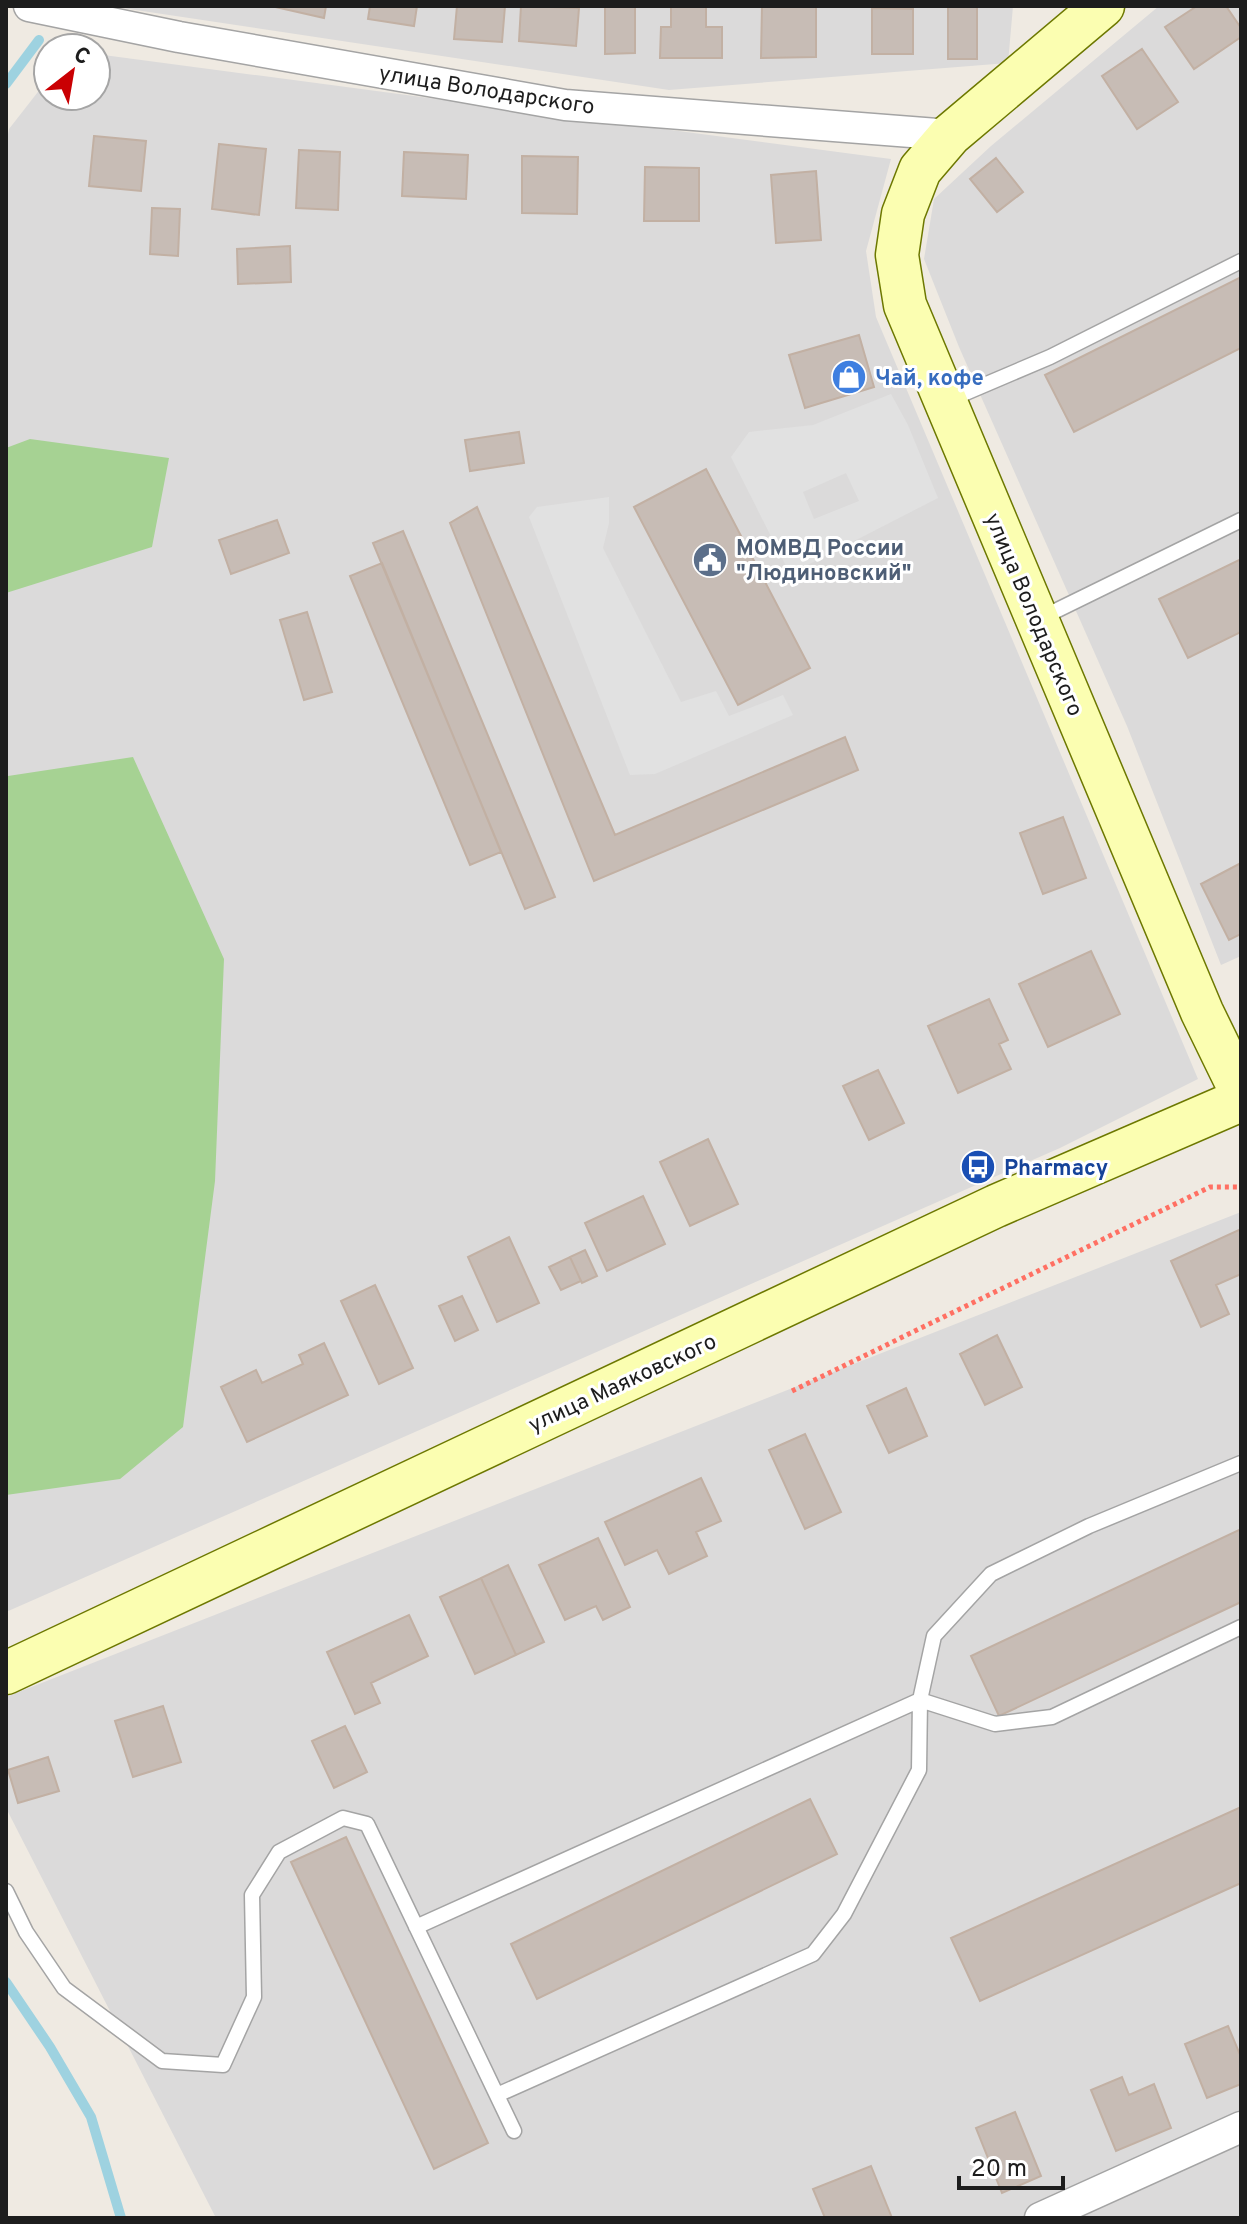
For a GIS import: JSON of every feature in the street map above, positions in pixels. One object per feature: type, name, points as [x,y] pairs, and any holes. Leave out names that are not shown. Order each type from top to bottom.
[{"type":"street","name":"улица Володарского","points":[[29,6],[179,37],[565,105],[950,135]]},
{"type":"street","name":"улица Володарского","points":[[1103,6],[950,135],[920,170],[903,214],[897,255],[905,305],[1202,1012],[1241,1092]]},
{"type":"street","name":"улица Маяковского","points":[[6,1673],[996,1206],[1241,1100]]},
{"type":"street","points":[[1040,2218],[1241,2127]]},
{"type":"lane","points":[[945,402],[1050,357],[1241,261]]},
{"type":"lane","points":[[1037,620],[1241,520]]},
{"type":"lane","points":[[497,2095],[813,1954],[844,1914],[919,1770],[920,1700],[934,1636],[991,1574],[1089,1526],[1241,1463]]},
{"type":"lane","points":[[416,1927],[920,1700],[995,1724],[1052,1717],[1241,1627]]},
{"type":"lane","points":[[6,1891],[26,1932],[64,1988],[162,2061],[223,2065],[254,1997],[252,1895],[279,1852],[343,1818],[367,1824],[514,2131]]},
{"type":"path","points":[[792,1391],[1210,1187],[1241,1187]]},
{"type":"shaded area","points":[[109,6],[1013,6],[1008,63],[669,90]]},
{"type":"shaded area","points":[[1159,6],[1241,6],[1241,956],[1221,965],[1127,726],[959,347],[924,259],[934,199],[991,146]]},
{"type":"shaded area","points":[[112,56],[891,159],[866,251],[876,317],[1198,1079],[1060,1148],[6,1612],[6,145],[9,129],[32,100],[32,112],[112,112]]},
{"type":"shaded area","points":[[891,394],[908,425],[938,498],[790,574],[731,457],[749,432],[813,425]],"holes":[[[846,473],[859,501],[814,519],[803,492]]]},
{"type":"shaded area","points":[[609,497],[609,523],[603,548],[681,702],[716,691],[729,716],[783,695],[793,715],[655,774],[630,775],[529,517],[537,507]]},
{"type":"shaded area","points":[[1241,1212],[1241,2218],[216,2218],[6,1808],[6,1697]]},
{"type":"green space","points":[[30,439],[169,458],[152,547],[6,593],[6,448]]},
{"type":"green space","points":[[6,752],[8,776],[133,757],[224,959],[215,1181],[183,1427],[120,1479],[6,1495]]},
{"type":"building","points":[[271,6],[326,6],[324,18]]},
{"type":"building","points":[[370,6],[417,6],[414,26],[368,19]]},
{"type":"building","points":[[457,6],[505,6],[502,42],[454,39]]},
{"type":"building","points":[[521,6],[579,8],[576,46],[519,41]]},
{"type":"building","points":[[605,6],[635,6],[635,53],[605,54]]},
{"type":"building","points":[[671,6],[706,6],[706,27],[722,27],[722,58],[660,58],[661,27],[671,27]]},
{"type":"building","points":[[762,6],[816,6],[816,57],[761,58]]},
{"type":"building","points":[[948,6],[977,6],[977,59],[948,59]]},
{"type":"building","points":[[1197,6],[1226,6],[1241,28],[1241,37],[1194,69],[1165,27]]},
{"type":"building","points":[[872,8],[913,9],[913,54],[872,54]]},
{"type":"building","points":[[1142,49],[1178,102],[1137,129],[1102,76]]},
{"type":"building","points":[[94,136],[146,141],[141,191],[89,186]]},
{"type":"building","points":[[219,144],[266,149],[259,215],[212,209]]},
{"type":"building","points":[[299,150],[340,152],[338,210],[296,208]]},
{"type":"building","points":[[404,152],[468,155],[466,199],[402,196]]},
{"type":"building","points":[[522,156],[578,157],[577,214],[522,213]]},
{"type":"building","points":[[996,158],[1023,192],[997,212],[970,179]]},
{"type":"building","points":[[645,167],[699,168],[699,221],[644,221]]},
{"type":"building","points":[[816,171],[821,240],[776,243],[771,175]]},
{"type":"building","points":[[152,208],[180,209],[178,256],[150,254]]},
{"type":"building","points":[[290,246],[291,282],[238,284],[237,249]]},
{"type":"building","points":[[1241,277],[1241,348],[1074,432],[1045,375]]},
{"type":"building","points":[[859,335],[874,387],[805,408],[789,355]]},
{"type":"building","points":[[519,432],[524,463],[470,471],[465,440]]},
{"type":"building","points":[[706,469],[810,668],[738,705],[634,507]]},
{"type":"building","points":[[477,507],[615,835],[845,737],[858,770],[594,881],[450,523]]},
{"type":"building","points":[[277,520],[289,553],[231,574],[219,540]]},
{"type":"building","points":[[403,531],[555,897],[525,909],[373,543]]},
{"type":"building","points":[[1241,559],[1241,632],[1188,658],[1159,599]]},
{"type":"building","points":[[382,563],[501,852],[470,865],[350,576]]},
{"type":"building","points":[[307,612],[332,692],[304,700],[280,620]]},
{"type":"building","points":[[1063,817],[1086,878],[1043,894],[1020,833]]},
{"type":"building","points":[[1241,863],[1241,934],[1229,940],[1201,884]]},
{"type":"building","points":[[1091,951],[1120,1014],[1048,1047],[1019,984]]},
{"type":"building","points":[[989,999],[1008,1040],[999,1044],[1011,1069],[958,1093],[928,1026]]},
{"type":"building","points":[[878,1070],[904,1123],[869,1140],[843,1086]]},
{"type":"building","points":[[708,1139],[738,1204],[690,1226],[660,1162]]},
{"type":"building","points":[[643,1196],[665,1244],[607,1271],[585,1223]]},
{"type":"building","points":[[1241,1229],[1241,1274],[1216,1285],[1229,1314],[1201,1327],[1171,1261]]},
{"type":"building","points":[[509,1237],[539,1303],[497,1322],[468,1257]]},
{"type":"building","points":[[585,1250],[597,1276],[582,1283],[570,1257]]},
{"type":"building","points":[[570,1257],[581,1281],[561,1290],[549,1267]]},
{"type":"building","points":[[375,1285],[413,1368],[379,1384],[341,1301]]},
{"type":"building","points":[[462,1296],[478,1330],[455,1341],[439,1306]]},
{"type":"building","points":[[997,1335],[1022,1387],[985,1405],[960,1354]]},
{"type":"building","points":[[324,1343],[348,1395],[247,1442],[221,1387],[256,1370],[262,1383],[303,1364],[299,1355]]},
{"type":"building","points":[[906,1388],[927,1436],[889,1453],[867,1406]]},
{"type":"building","points":[[805,1434],[841,1512],[805,1529],[769,1450]]},
{"type":"building","points":[[701,1478],[721,1521],[696,1532],[707,1556],[669,1574],[657,1550],[625,1565],[605,1522]]},
{"type":"building","points":[[1241,1529],[1241,1602],[999,1716],[971,1656]]},
{"type":"building","points":[[598,1538],[630,1607],[603,1620],[596,1606],[565,1620],[539,1565]]},
{"type":"building","points":[[508,1565],[544,1642],[516,1655],[481,1578]]},
{"type":"building","points":[[481,1578],[516,1655],[475,1674],[440,1597]]},
{"type":"building","points":[[409,1615],[428,1656],[371,1683],[380,1703],[355,1714],[327,1652]]},
{"type":"building","points":[[163,1706],[181,1762],[133,1777],[115,1721]]},
{"type":"building","points":[[345,1726],[367,1772],[334,1788],[312,1741]]},
{"type":"building","points":[[48,1757],[59,1791],[18,1803],[8,1770]]},
{"type":"building","points":[[810,1799],[837,1854],[537,1999],[511,1944]]},
{"type":"building","points":[[1241,1807],[1241,1883],[980,2001],[951,1938]]},
{"type":"building","points":[[346,1837],[488,2143],[434,2169],[291,1862]]},
{"type":"building","points":[[1228,2026],[1241,2057],[1241,2084],[1207,2098],[1185,2044]]},
{"type":"building","points":[[1122,2077],[1129,2095],[1154,2084],[1171,2128],[1116,2151],[1091,2090]]},
{"type":"building","points":[[1015,2112],[1041,2176],[1002,2193],[976,2128]]},
{"type":"building","points":[[871,2166],[892,2218],[825,2218],[813,2189]]},
{"type":"waterway","points":[[6,84],[32,49]]},
{"type":"waterway","points":[[6,1982],[50,2047],[91,2117],[121,2218]]},
{"type":"place","name":"Чай, кофе","points":[[849,377]]},
{"type":"place","name":"МОМВД России \"Людиновский\"","points":[[710,560]]},
{"type":"place","name":"Pharmacy","points":[[978,1167]]}]
